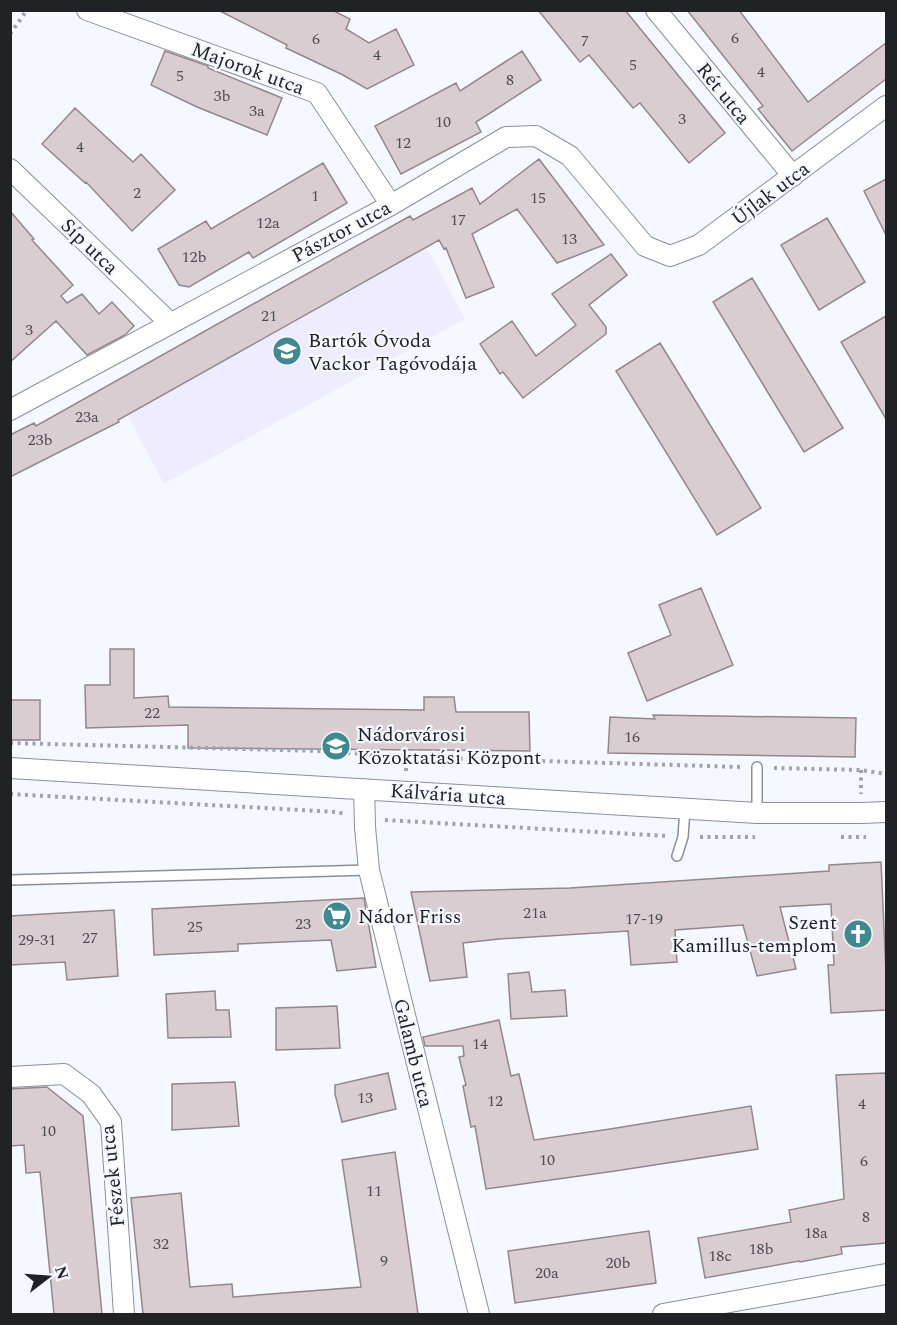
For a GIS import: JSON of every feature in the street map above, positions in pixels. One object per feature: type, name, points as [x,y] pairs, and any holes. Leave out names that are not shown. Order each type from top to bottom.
[{"type":"street","name":"Majorok utca","points":[[87,10],[317,93],[391,205]]},
{"type":"street","name":"Rét utca","points":[[656,10],[793,176]]},
{"type":"street","name":"Újlak utca","points":[[645,246],[670,256],[699,245],[886,106]]},
{"type":"street","name":"Pásztor utca","points":[[10,410],[391,205],[506,138],[536,136],[570,156],[645,246]]},
{"type":"street","name":"Síp utca","points":[[10,169],[170,323]]},
{"type":"street","name":"Kálvária utca","points":[[10,768],[757,813],[886,812]]},
{"type":"street","name":"Galamb utca","points":[[364,789],[369,870],[479,1314]]},
{"type":"street","name":"Fészek utca","points":[[10,1077],[64,1074],[91,1094],[111,1122],[124,1314]]},
{"type":"street","points":[[663,1314],[886,1274]]},
{"type":"lane","points":[[757,767],[757,813]]},
{"type":"lane","points":[[677,856],[683,837],[685,809]]},
{"type":"lane","points":[[10,880],[369,870]]},
{"type":"path","points":[[10,34],[27,10]]},
{"type":"path","points":[[10,743],[322,751],[418,757],[861,770],[886,774]]},
{"type":"path","points":[[10,794],[337,813],[365,819],[683,837],[755,837]]},
{"type":"path","points":[[838,837],[870,836]]},
{"type":"shaded area","name":"Bartók Óvoda Vackor Tagóvodája","points":[[410,216],[465,319],[164,484],[111,384]]},
{"type":"building","points":[[218,10],[332,10],[350,19],[346,29],[369,43],[396,29],[414,65],[367,89]]},
{"type":"building","points":[[538,10],[625,10],[725,133],[689,163],[640,103],[633,108],[589,55],[580,62]]},
{"type":"building","points":[[687,10],[739,10],[808,102],[886,43],[886,79],[792,151],[758,109],[763,106]]},
{"type":"building","points":[[165,51],[208,66],[208,68],[282,98],[267,135],[197,107],[151,85]]},
{"type":"building","points":[[522,51],[541,80],[476,122],[481,132],[401,174],[375,126],[456,83],[460,91]]},
{"type":"building","points":[[75,108],[133,162],[141,154],[175,190],[132,231],[86,182],[42,144]]},
{"type":"building","points":[[539,159],[604,245],[557,263],[517,209],[472,234],[494,287],[466,298],[446,248],[444,249],[439,240],[118,420],[119,422],[10,477],[10,435],[34,423],[36,426],[410,216],[413,220],[472,188],[480,204]]},
{"type":"building","points":[[323,163],[347,203],[253,258],[249,252],[189,287],[179,285],[158,249],[206,221],[211,229]]},
{"type":"building","points":[[886,179],[886,235],[864,191]]},
{"type":"building","points":[[10,211],[34,239],[32,240],[73,285],[61,296],[67,303],[82,294],[99,314],[112,302],[134,326],[125,335],[87,355],[56,321],[10,362]]},
{"type":"building","points":[[827,218],[865,282],[819,310],[781,245]]},
{"type":"building","points":[[611,254],[627,275],[589,305],[606,327],[606,334],[523,398],[503,372],[500,374],[480,344],[512,321],[536,356],[576,325],[552,294]]},
{"type":"building","points":[[752,278],[843,428],[804,452],[713,302]]},
{"type":"building","points":[[886,316],[886,419],[841,342]]},
{"type":"building","points":[[660,343],[761,508],[717,535],[616,371]]},
{"type":"building","points":[[701,588],[733,665],[647,701],[628,653],[671,635],[659,605]]},
{"type":"building","name":"Nádorvárosi Közoktatási Központ","points":[[110,649],[134,649],[134,698],[168,696],[169,707],[424,710],[424,697],[454,697],[456,712],[529,712],[530,751],[188,748],[188,725],[86,728],[85,685],[110,685]]},
{"type":"building","points":[[10,700],[40,700],[40,740],[10,740]]},
{"type":"building","points":[[653,715],[856,718],[855,757],[608,753],[610,717],[655,719]]},
{"type":"building","points":[[881,862],[886,1010],[831,1013],[828,965],[834,965],[831,904],[780,907],[796,969],[757,976],[743,925],[675,930],[677,962],[631,965],[628,931],[463,943],[467,977],[430,981],[411,892],[570,888],[829,871],[829,865]]},
{"type":"building","points":[[364,898],[376,967],[337,971],[331,940],[238,944],[238,951],[154,955],[152,909]]},
{"type":"building","points":[[114,910],[118,976],[67,980],[65,962],[10,965],[10,916]]},
{"type":"building","points":[[529,972],[532,992],[565,990],[567,1016],[511,1019],[508,974]]},
{"type":"building","points":[[215,991],[216,1010],[229,1010],[231,1037],[168,1038],[166,994]]},
{"type":"building","points":[[337,1006],[340,1048],[276,1050],[276,1008]]},
{"type":"building","points":[[499,1020],[511,1076],[519,1074],[534,1140],[751,1106],[758,1149],[486,1189],[475,1126],[471,1127],[463,1086],[466,1085],[459,1057],[464,1056],[463,1046],[425,1046],[423,1037]]},
{"type":"building","points":[[388,1073],[396,1109],[342,1122],[335,1085]]},
{"type":"building","points":[[886,1073],[886,1243],[841,1247],[842,1254],[705,1278],[698,1238],[791,1222],[789,1210],[844,1199],[836,1075]]},
{"type":"building","points":[[235,1082],[239,1126],[172,1130],[172,1084]]},
{"type":"building","points":[[47,1087],[83,1116],[102,1314],[54,1314],[40,1172],[26,1173],[24,1145],[10,1146],[10,1089]]},
{"type":"building","points":[[395,1152],[418,1314],[143,1314],[131,1198],[181,1193],[190,1287],[232,1284],[233,1297],[361,1287],[342,1160]]},
{"type":"building","points":[[649,1231],[656,1283],[515,1303],[508,1251]]},
{"type":"place","name":"Bartók Óvoda Vackor Tagóvodája","points":[[287,351]]},
{"type":"place","name":"Nádorvárosi Közoktatási Központ","points":[[336,746]]},
{"type":"place","name":"Nádor Friss","points":[[337,916]]},
{"type":"place","name":"Szent Kamillus-templom","points":[[858,934]]}]
